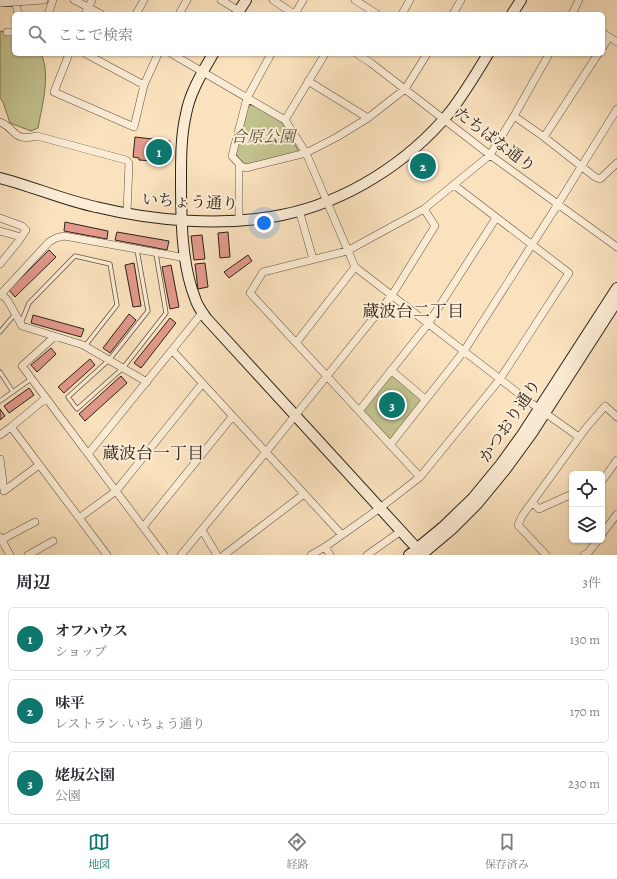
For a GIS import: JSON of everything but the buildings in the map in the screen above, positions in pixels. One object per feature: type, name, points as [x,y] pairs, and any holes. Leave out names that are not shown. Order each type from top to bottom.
[{"type":"street","points":[[0,3],[44,0]]},
{"type":"street","points":[[49,12],[53,0]]},
{"type":"street","points":[[74,0],[86,10],[92,0]]},
{"type":"street","points":[[137,12],[144,0]]},
{"type":"street","points":[[180,12],[187,0]]},
{"type":"street","points":[[221,0],[238,12],[246,0]]},
{"type":"street","points":[[272,0],[291,12]]},
{"type":"street","points":[[295,12],[303,0]]},
{"type":"street","points":[[403,12],[410,0]]},
{"type":"street","points":[[453,12],[462,0]]},
{"type":"street","points":[[513,12],[521,0]]},
{"type":"street","points":[[573,12],[579,0]]},
{"type":"street","points":[[357,1],[373,12]]},
{"type":"street","points":[[16,3],[18,12]]},
{"type":"street","points":[[606,35],[617,42]]},
{"type":"street","points":[[68,56],[54,92],[134,127],[144,85],[157,56]]},
{"type":"street","points":[[90,56],[144,85]]},
{"type":"street","points":[[175,56],[285,120],[306,152],[355,267],[541,411],[579,438]]},
{"type":"street","points":[[212,56],[190,99],[183,131],[181,160],[182,220],[186,258],[194,297],[202,313],[421,553]]},
{"type":"street","points":[[270,56],[246,98],[232,156],[241,166],[246,168],[306,152],[337,137],[368,118],[405,89],[426,56]]},
{"type":"street","points":[[285,120],[324,56]]},
{"type":"street","name":"たちばな通り","points":[[360,56],[490,155],[617,247]]},
{"type":"street","name":"いちょう通り","points":[[0,178],[94,207],[127,213],[182,220],[239,220],[282,215],[338,197],[360,186],[406,156],[444,119],[463,94],[487,56]]},
{"type":"street","points":[[420,477],[250,293],[263,272],[347,251],[424,209],[490,155],[548,56]]},
{"type":"street","points":[[544,137],[597,56]]},
{"type":"street","points":[[308,81],[368,118]]},
{"type":"street","points":[[390,445],[464,351],[582,167],[617,109]]},
{"type":"street","points":[[514,116],[544,137],[595,178],[600,179],[617,163]]},
{"type":"street","points":[[1,121],[20,138],[37,136],[126,160],[129,163],[127,213]]},
{"type":"street","points":[[239,220],[239,168],[241,166]]},
{"type":"street","points":[[311,555],[325,547],[380,508],[420,477],[500,379],[569,273],[454,185]]},
{"type":"street","points":[[181,555],[327,377],[392,295],[435,226],[424,209]]},
{"type":"street","points":[[299,210],[313,259]]},
{"type":"street","points":[[0,218],[22,226],[26,230],[0,264]]},
{"type":"street","points":[[359,411],[428,324],[496,218]]},
{"type":"street","points":[[0,231],[21,237]]},
{"type":"street","points":[[147,382],[85,346],[22,326],[8,301],[1,294],[49,242],[64,236],[156,254],[186,258]]},
{"type":"street","points":[[296,343],[355,267]]},
{"type":"street","name":"かつおり通り","points":[[541,411],[617,288]]},
{"type":"street","name":"かつおり通り","points":[[409,555],[421,553],[473,498],[501,464],[541,411],[617,301]]},
{"type":"street","points":[[88,454],[202,313]]},
{"type":"street","points":[[54,337],[22,366],[164,555]]},
{"type":"street","points":[[172,350],[342,535]]},
{"type":"street","points":[[391,370],[425,400]]},
{"type":"street","points":[[79,518],[116,491],[202,384]]},
{"type":"street","points":[[0,434],[11,427],[46,398]]},
{"type":"street","points":[[546,555],[518,525],[522,516],[579,438],[605,406],[617,417]]},
{"type":"street","points":[[143,527],[232,417]]},
{"type":"street","points":[[11,427],[107,555]]},
{"type":"street","points":[[0,459],[4,491],[39,464]]},
{"type":"street","points":[[605,477],[617,460]]},
{"type":"street","points":[[224,555],[304,494]]},
{"type":"street","points":[[532,502],[539,509],[569,495]]},
{"type":"street","points":[[605,531],[616,519]]},
{"type":"street","points":[[10,555],[1,539],[35,522]]},
{"type":"street","points":[[202,530],[217,555]]},
{"type":"street","points":[[367,555],[401,531]]},
{"type":"street","points":[[28,555],[53,541]]},
{"type":"street","points":[[584,555],[588,554],[596,543]]},
{"type":"street","points":[[325,547],[330,555]]},
{"type":"lane","points":[[137,250],[148,311],[109,360],[68,397],[77,409],[123,368],[166,313],[156,254]]},
{"type":"lane","points":[[21,323],[29,303],[75,256],[110,264],[117,305],[85,346]]},
{"type":"lane","points":[[0,332],[15,314]]},
{"type":"lane","points":[[0,372],[13,392]]},
{"type":"lane","points":[[0,401],[31,379]]},
{"type":"green space","points":[[0,31],[12,34],[12,56],[42,56],[46,80],[38,128],[31,131],[10,123],[3,102],[0,98]]},
{"type":"green space","name":"合原公園","points":[[253,104],[282,122],[299,152],[247,165],[242,162],[235,153],[246,108]]},
{"type":"green space","points":[[391,370],[425,399],[390,445],[359,411]]},
{"type":"place","name":"オフハウス","points":[[159,152]]},
{"type":"place","name":"味平","points":[[423,166]]},
{"type":"place","name":"姥坂公園","points":[[392,405]]},
{"type":"district","name":"蔵波台二丁目","points":[[413,311]]},
{"type":"district","name":"蔵波台一丁目","points":[[153,453]]}]
